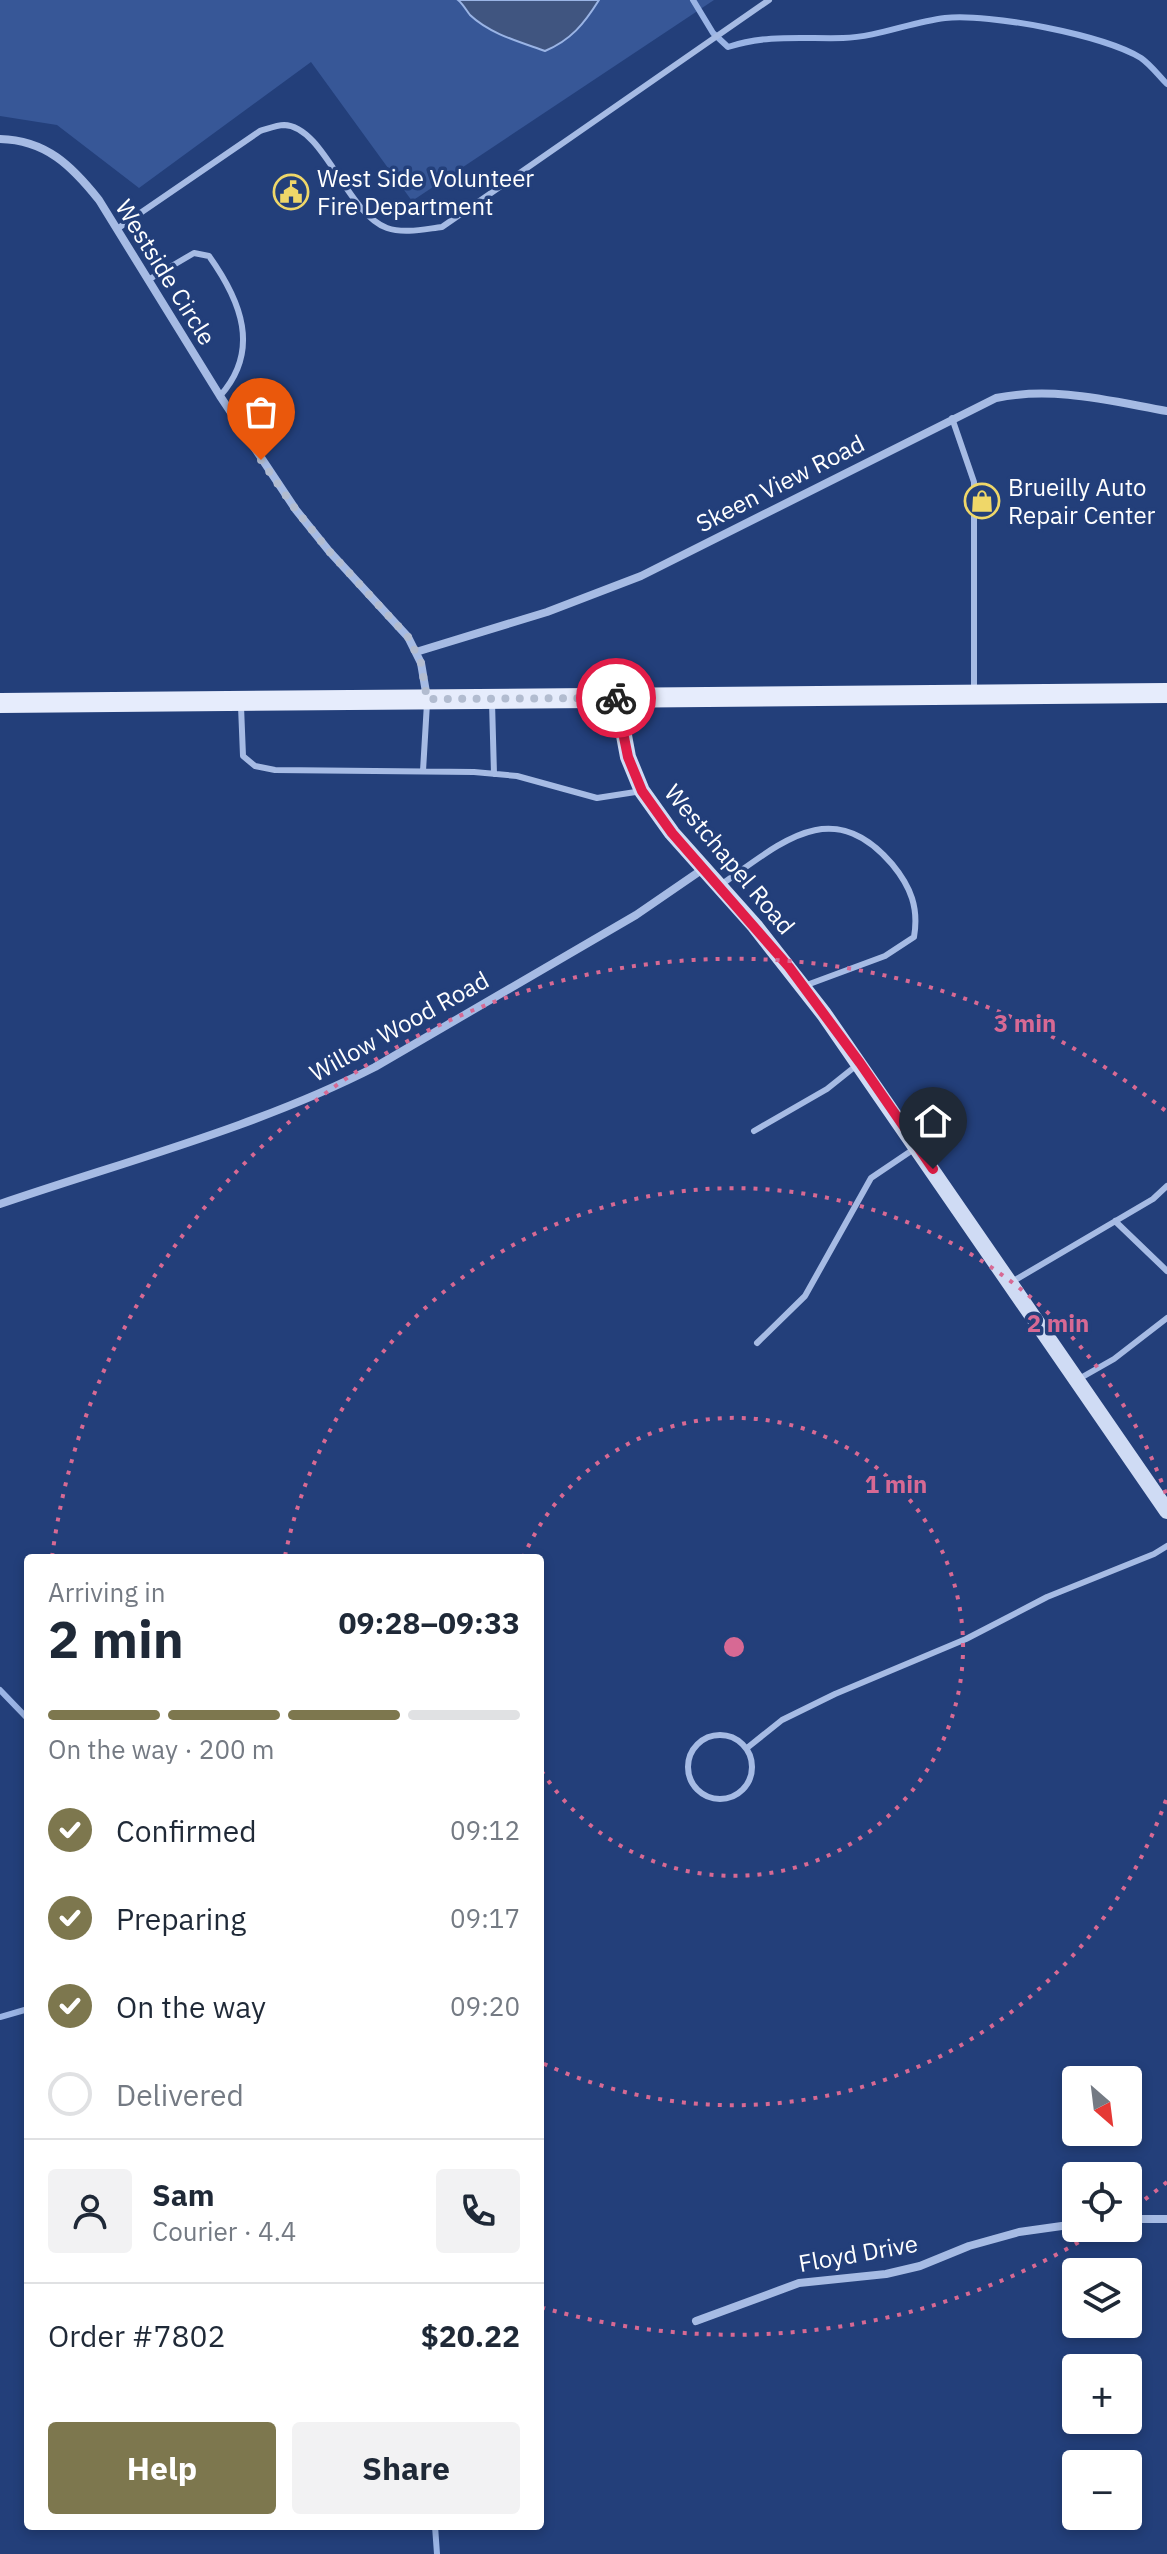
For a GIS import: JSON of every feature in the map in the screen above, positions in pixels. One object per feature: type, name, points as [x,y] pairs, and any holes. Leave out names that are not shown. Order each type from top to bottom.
[{"type":"main road","points":[[0,703],[1167,693]]},
{"type":"street","name":"Westside Circle","points":[[0,139],[37,145],[58,155],[78,174],[117,229],[220,396],[296,510],[329,551],[396,622],[416,652],[427,699]]},
{"type":"street","name":"Skeen View Road","points":[[416,652],[559,608],[641,576],[996,398],[1039,391],[1167,411]]},
{"type":"street","name":"Westchapel Road","points":[[617,698],[628,757],[642,791],[672,833],[804,986],[1167,1511]]},
{"type":"street","name":"Willow Wood Road","points":[[0,1204],[285,1108],[332,1089],[636,915],[704,868]]},
{"type":"street","points":[[1142,2219],[1167,2219]]},
{"type":"street","name":"Floyd Drive","points":[[696,2321],[799,2283],[886,2274],[920,2266],[969,2246],[1019,2232],[1062,2226]]},
{"type":"lane","points":[[117,229],[260,131],[285,125],[306,132],[364,211],[386,228],[415,231],[442,227],[769,0]]},
{"type":"lane","points":[[148,280],[194,253],[209,256],[221,273],[239,306],[243,350],[235,379],[220,396]]},
{"type":"lane","points":[[952,418],[974,482],[974,695]]},
{"type":"lane","points":[[423,771],[427,699]]},
{"type":"lane","points":[[492,699],[494,774]]},
{"type":"lane","points":[[241,701],[243,756],[255,766],[275,770],[423,771],[517,776],[597,798],[642,791]]},
{"type":"lane","points":[[719,886],[786,841],[816,829],[846,829],[878,848],[895,867],[903,877],[918,915],[914,937],[885,956],[804,986]]},
{"type":"lane","points":[[754,1131],[827,1089],[860,1063]]},
{"type":"lane","points":[[757,1343],[805,1296],[871,1178],[917,1147]]},
{"type":"lane","points":[[1010,1283],[1153,1199],[1167,1186]]},
{"type":"lane","points":[[1115,1221],[1167,1271]]},
{"type":"lane","points":[[1077,1380],[1114,1359],[1167,1318]]},
{"type":"lane","points":[[747,1748],[782,1720],[835,1694],[966,1639],[1047,1597],[1167,1546]]},
{"type":"lane","points":[[729,1736],[747,1748],[753,1768],[751,1778],[738,1794],[729,1798],[708,1797],[692,1784],[687,1763],[697,1743],[707,1737],[729,1736]]},
{"type":"shaded area","points":[[0,0],[714,0],[412,201],[311,62],[139,188],[57,125],[0,116]]},
{"type":"shaded area","points":[[458,0],[599,0],[576,30],[545,51],[487,27],[470,15]]},
{"type":"waterway","points":[[693,0],[713,33],[728,47],[771,39],[856,37],[945,18],[989,19],[1074,34],[1124,49],[1145,61],[1167,84]]},
{"type":"waterway","points":[[0,1690],[24,1715]]},
{"type":"waterway","points":[[0,2017],[24,2010]]},
{"type":"waterway","points":[[435,2530],[437,2554]]},
{"type":"way so far","points":[[261,460],[329,551],[408,637],[421,663],[427,699],[616,698]]},
{"type":"place","name":"West Side Volunteer Fire Department","points":[[291,192]]},
{"type":"place","name":"Brueilly Auto Repair Center","points":[[982,501]]},
{"type":"route","points":[[616,698],[633,775],[656,812],[789,967],[933,1169]]}]
